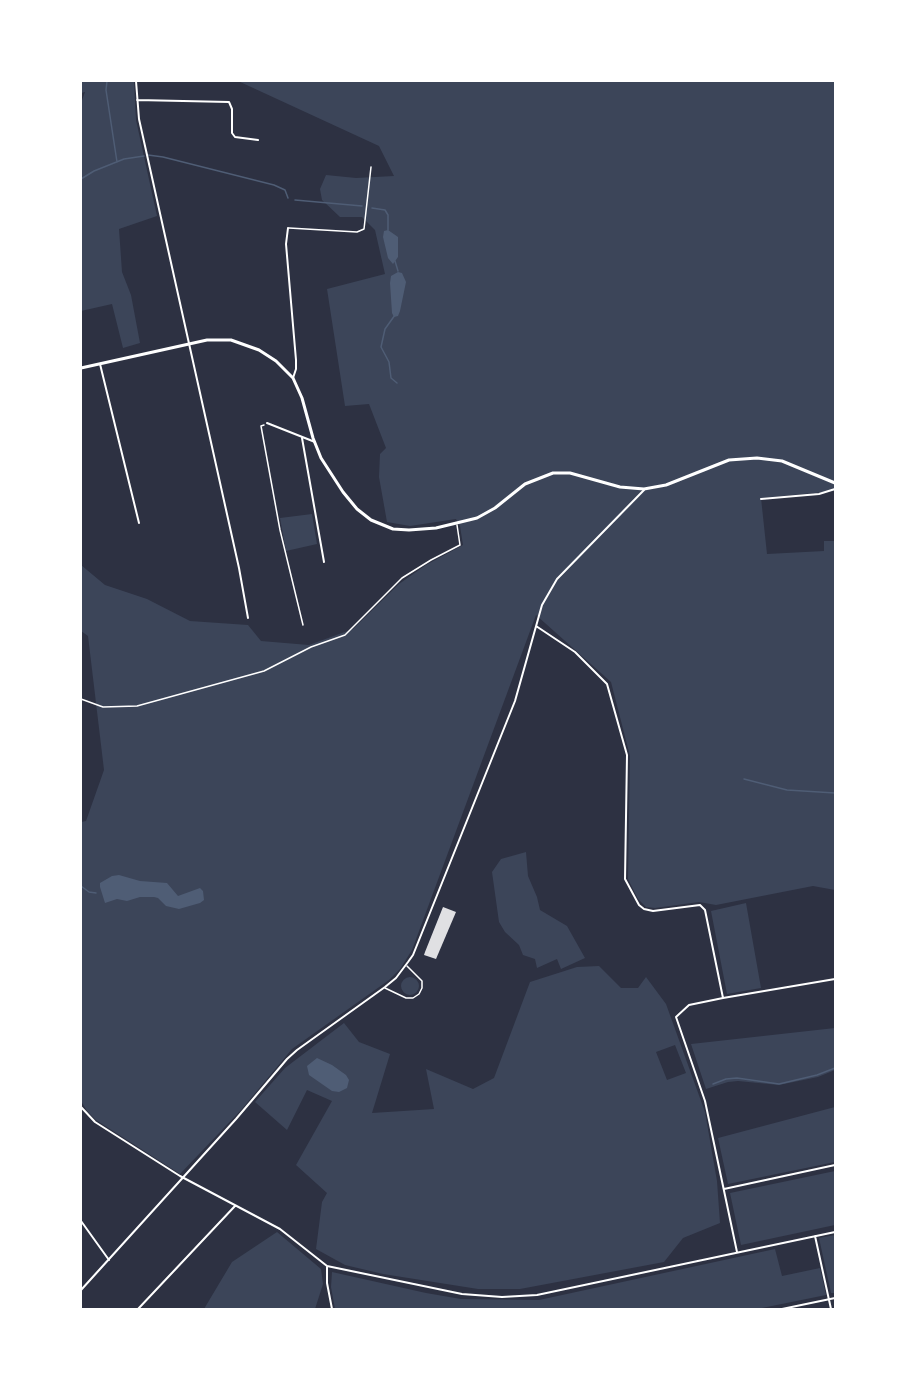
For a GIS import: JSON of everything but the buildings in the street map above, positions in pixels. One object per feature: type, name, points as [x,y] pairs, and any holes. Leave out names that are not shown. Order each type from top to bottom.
[{"type":"street","points":[[136,81],[139,119],[239,568],[248,618]]},
{"type":"street","points":[[137,100],[230,102],[232,133],[236,137],[258,140]]},
{"type":"street","points":[[288,228],[286,244],[296,360],[293,378]]},
{"type":"street","points":[[81,368],[212,340],[241,342],[255,347],[272,358],[293,378],[325,465],[343,492],[357,509],[375,523],[389,528],[409,530],[457,524],[490,511],[525,484],[553,472],[570,473],[620,487],[644,489],[666,485],[719,464],[746,458],[782,461],[835,483]]},
{"type":"street","points":[[100,364],[139,523]]},
{"type":"street","points":[[267,423],[315,442]]},
{"type":"street","points":[[302,438],[324,562]]},
{"type":"street","points":[[81,1290],[292,1054],[385,987],[406,965],[413,955],[515,702],[542,605],[557,579],[644,489]]},
{"type":"street","points":[[761,499],[819,494],[835,489]]},
{"type":"street","points":[[536,626],[575,652],[607,684],[627,755],[625,879],[636,900],[644,909],[653,911],[700,905],[705,910],[723,998]]},
{"type":"street","points":[[737,1252],[705,1101],[676,1017],[688,1005],[835,979]]},
{"type":"street","points":[[81,1107],[95,1122],[183,1178],[280,1229],[327,1266],[462,1294],[502,1297],[537,1295],[835,1232]]},
{"type":"street","points":[[724,1189],[835,1165]]},
{"type":"street","points":[[138,1309],[235,1206]]},
{"type":"street","points":[[81,1221],[109,1260]]},
{"type":"street","points":[[815,1236],[831,1309]]},
{"type":"street","points":[[327,1266],[327,1283],[332,1309]]},
{"type":"street","points":[[782,1309],[835,1298]]},
{"type":"lane","points":[[288,228],[357,232],[364,229],[371,167]]},
{"type":"lane","points":[[81,699],[103,708],[137,706],[264,671],[311,647],[345,635],[402,578],[460,545],[457,524]]},
{"type":"lane","points":[[385,987],[410,998],[419,994],[423,984],[406,965]]},
{"type":"path","points":[[267,423],[261,426],[280,530],[303,625]]},
{"type":"shaded area","points":[[81,81],[134,81],[136,120],[157,216],[119,229],[122,272],[131,295],[140,343],[123,348],[112,304],[81,311],[81,103],[85,92],[81,93]]},
{"type":"shaded area","points":[[238,81],[835,81],[835,491],[761,498],[767,554],[824,551],[824,541],[835,541],[835,890],[813,886],[716,905],[699,902],[655,908],[646,907],[638,899],[628,879],[630,756],[611,682],[536,615],[412,950],[400,969],[389,980],[292,1049],[241,1110],[180,1174],[96,1120],[81,1101],[81,822],[86,821],[104,770],[88,636],[81,631],[81,565],[105,585],[147,599],[190,621],[248,625],[261,641],[309,645],[353,629],[399,584],[426,565],[463,545],[460,526],[456,519],[410,526],[387,522],[379,477],[380,454],[386,448],[369,404],[345,406],[327,289],[385,274],[375,230],[362,217],[340,217],[322,200],[320,189],[326,175],[356,178],[394,176],[379,146]]},
{"type":"shaded area","points":[[388,230],[398,237],[398,257],[393,264],[388,258],[383,237],[384,231]]},
{"type":"shaded area","points":[[398,272],[402,273],[406,282],[400,311],[398,316],[394,317],[390,283],[391,276]]},
{"type":"shaded area","points":[[312,514],[317,544],[286,551],[280,518]]},
{"type":"shaded area","points":[[526,852],[528,876],[540,910],[567,926],[585,958],[561,969],[557,959],[537,968],[535,959],[523,955],[519,945],[505,932],[499,922],[492,872],[501,859]]},
{"type":"shaded area","points":[[119,875],[140,881],[167,883],[178,896],[200,888],[203,891],[204,900],[179,909],[166,906],[154,897],[140,897],[127,901],[117,899],[105,903],[100,883]]},
{"type":"shaded area","points":[[746,903],[761,988],[727,994],[711,911]]},
{"type":"shaded area","points":[[599,966],[621,988],[638,988],[646,977],[666,1004],[705,1112],[717,1181],[720,1223],[683,1238],[664,1262],[520,1289],[478,1289],[383,1274],[345,1265],[316,1249],[322,1202],[327,1193],[296,1165],[332,1101],[307,1090],[287,1130],[255,1102],[285,1068],[344,1023],[359,1042],[390,1054],[372,1113],[434,1109],[426,1069],[473,1089],[494,1078],[530,982],[577,967]],"holes":[[[675,1045],[686,1073],[667,1080],[656,1052]]]},
{"type":"shaded area","points":[[410,977],[416,980],[419,986],[416,992],[410,995],[404,992],[401,986],[404,980]]},
{"type":"shaded area","points":[[835,1028],[835,1070],[818,1077],[779,1085],[738,1081],[706,1089],[691,1044]]},
{"type":"shaded area","points":[[317,1058],[346,1075],[349,1080],[347,1088],[339,1092],[332,1091],[309,1075],[307,1066]]},
{"type":"shaded area","points":[[835,1107],[835,1162],[728,1184],[718,1138]]},
{"type":"shaded area","points":[[835,1171],[835,1225],[741,1245],[730,1193]]},
{"type":"shaded area","points":[[277,1232],[321,1269],[323,1284],[315,1309],[204,1309],[232,1262]]},
{"type":"shaded area","points":[[835,1235],[835,1293],[831,1293],[819,1238]]},
{"type":"shaded area","points":[[775,1249],[782,1276],[820,1268],[826,1295],[757,1309],[335,1309],[331,1287],[332,1272],[461,1299],[539,1300]]},
{"type":"waterway","points":[[107,81],[106,90],[117,162]]},
{"type":"waterway","points":[[148,155],[274,185],[285,190],[288,198]]},
{"type":"waterway","points":[[81,179],[124,159],[144,156]]},
{"type":"waterway","points":[[295,200],[362,206]]},
{"type":"waterway","points":[[372,208],[385,210],[388,215],[388,230]]},
{"type":"waterway","points":[[395,261],[398,271]]},
{"type":"waterway","points":[[395,315],[385,329],[381,347],[389,362],[391,378],[397,383]]},
{"type":"waterway","points":[[744,779],[787,790],[835,793]]},
{"type":"waterway","points":[[81,886],[89,892],[96,893]]},
{"type":"waterway","points":[[713,1084],[737,1078],[779,1084],[835,1068]]}]
